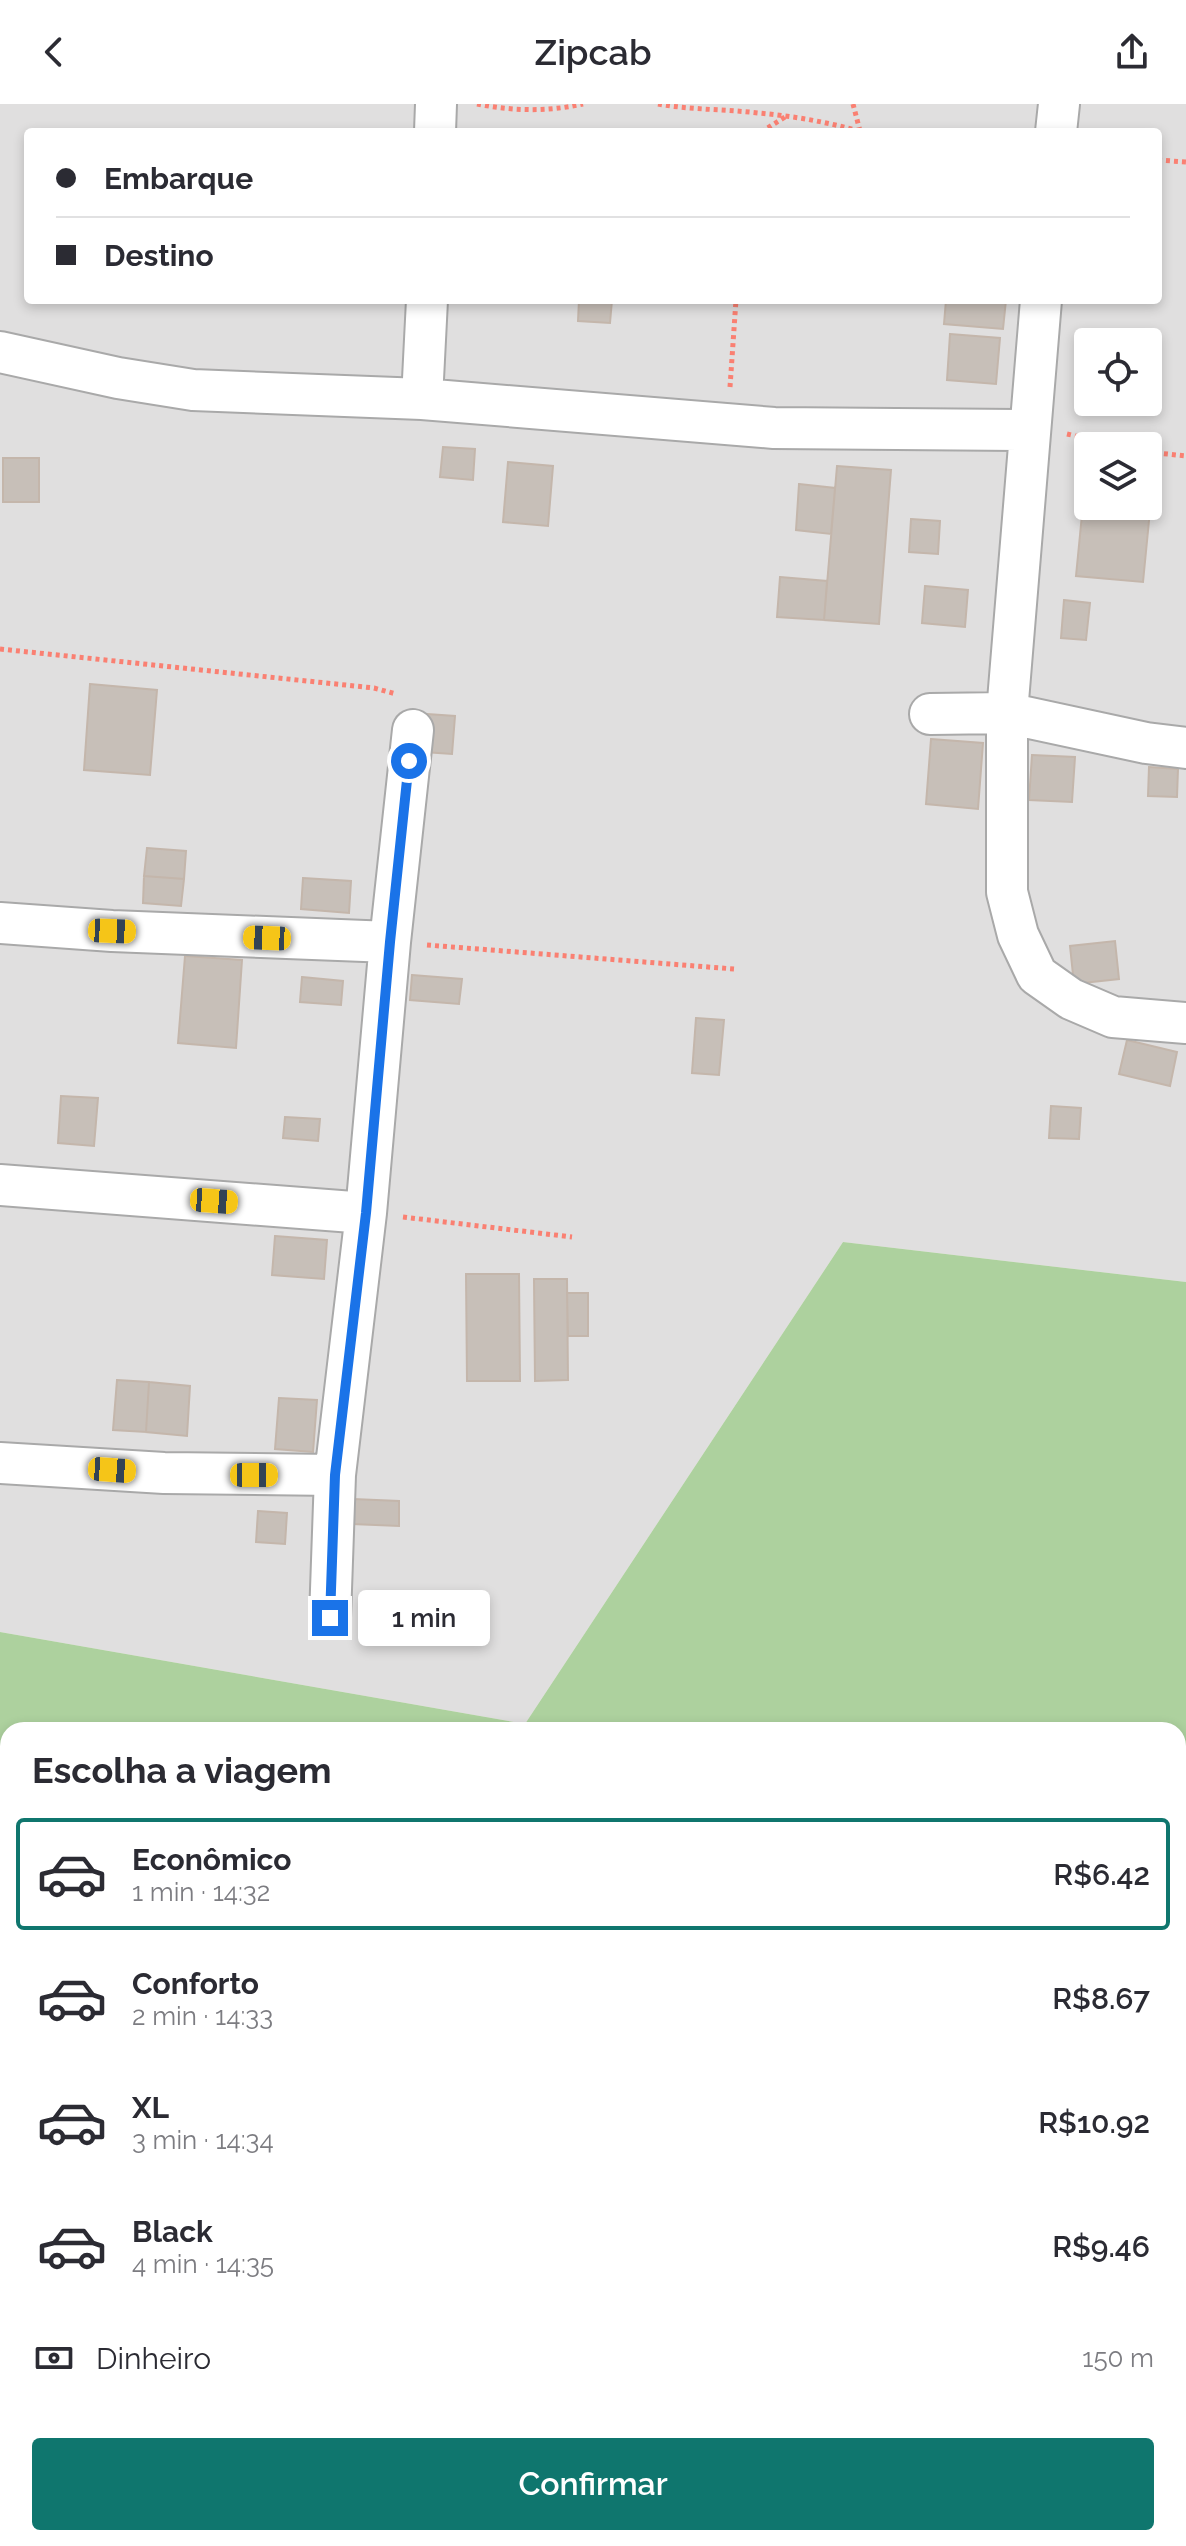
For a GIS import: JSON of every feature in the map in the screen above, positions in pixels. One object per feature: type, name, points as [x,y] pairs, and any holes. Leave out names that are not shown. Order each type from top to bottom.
[{"type":"street","points":[[435,128],[436,104]]},
{"type":"street","points":[[1056,128],[1059,104]]},
{"type":"street","points":[[422,399],[427,304]]},
{"type":"street","points":[[1041,304],[1007,713],[1007,892],[1018,935],[1037,975],[1071,999],[1113,1017],[1186,1023]]},
{"type":"street","points":[[0,352],[165,387],[422,399],[727,424],[851,430],[1030,430]]},
{"type":"street","points":[[930,714],[1007,713],[1146,743],[1186,748]]},
{"type":"street","points":[[330,1618],[335,1475],[366,1213],[413,730]]},
{"type":"street","points":[[0,923],[112,931],[390,942]]},
{"type":"street","points":[[0,1185],[366,1213]]},
{"type":"street","points":[[0,1463],[164,1473],[335,1475]]},
{"type":"path","points":[[477,104],[508,110],[561,109],[583,104]]},
{"type":"path","points":[[658,104],[684,109],[786,116],[847,128]]},
{"type":"path","points":[[853,104],[860,128]]},
{"type":"path","points":[[767,128],[786,116]]},
{"type":"path","points":[[1162,160],[1186,162]]},
{"type":"path","points":[[727,424],[736,304]]},
{"type":"path","points":[[1030,430],[1074,435]]},
{"type":"path","points":[[1162,453],[1186,456]]},
{"type":"path","points":[[0,649],[374,688],[401,696],[410,703],[413,730]]},
{"type":"path","points":[[390,942],[734,969]]},
{"type":"path","points":[[366,1213],[572,1237]]},
{"type":"shaded area","points":[[0,104],[1186,104],[1186,1282],[843,1242],[526,1722],[0,1632]]},
{"type":"green space","points":[[843,1242],[1186,1282],[1186,1722],[526,1722]]},
{"type":"green space","points":[[0,1632],[514,1722],[0,1722]]},
{"type":"building","points":[[579,304],[612,304],[610,323],[578,321]]},
{"type":"building","points":[[946,304],[1006,304],[1003,329],[944,324]]},
{"type":"building","points":[[950,334],[1000,338],[996,384],[947,380]]},
{"type":"building","points":[[443,447],[475,449],[473,480],[440,477]]},
{"type":"building","points":[[3,458],[39,458],[39,502],[3,502]]},
{"type":"building","points":[[508,462],[553,466],[548,526],[503,522]]},
{"type":"building","points":[[837,466],[891,470],[879,624],[824,620]]},
{"type":"building","points":[[799,484],[835,488],[831,534],[796,530]]},
{"type":"building","points":[[911,519],[940,521],[938,554],[909,552]]},
{"type":"building","points":[[1081,520],[1149,520],[1143,582],[1076,576]]},
{"type":"building","points":[[780,577],[827,581],[824,620],[777,617]]},
{"type":"building","points":[[925,586],[968,590],[965,627],[922,623]]},
{"type":"building","points":[[1064,600],[1090,603],[1086,640],[1061,638]]},
{"type":"building","points":[[90,684],[157,690],[150,775],[84,770]]},
{"type":"building","points":[[427,714],[455,716],[452,754],[424,752]]},
{"type":"building","points":[[931,739],[983,743],[978,809],[926,804]]},
{"type":"building","points":[[1032,755],[1075,757],[1072,802],[1029,800]]},
{"type":"building","points":[[1149,767],[1178,769],[1177,797],[1148,796]]},
{"type":"building","points":[[147,848],[186,851],[184,879],[144,876]]},
{"type":"building","points":[[144,876],[184,879],[181,906],[143,903]]},
{"type":"building","points":[[303,878],[351,881],[349,913],[301,909]]},
{"type":"building","points":[[1115,941],[1119,979],[1074,984],[1070,946]]},
{"type":"building","points":[[185,956],[242,960],[236,1048],[178,1043]]},
{"type":"building","points":[[412,975],[462,979],[459,1004],[410,1000]]},
{"type":"building","points":[[302,977],[343,981],[341,1005],[300,1002]]},
{"type":"building","points":[[696,1018],[724,1020],[719,1075],[692,1073]]},
{"type":"building","points":[[1127,1040],[1177,1052],[1170,1086],[1119,1074]]},
{"type":"building","points":[[61,1096],[98,1098],[94,1146],[58,1143]]},
{"type":"building","points":[[1051,1106],[1081,1108],[1079,1139],[1049,1138]]},
{"type":"building","points":[[285,1117],[320,1119],[318,1141],[283,1138]]},
{"type":"building","points":[[275,1236],[327,1240],[324,1279],[272,1275]]},
{"type":"building","points":[[466,1274],[519,1274],[520,1381],[467,1381]]},
{"type":"building","points":[[534,1279],[567,1279],[568,1380],[535,1381]]},
{"type":"building","points":[[567,1293],[588,1293],[588,1336],[568,1336]]},
{"type":"building","points":[[117,1380],[149,1382],[146,1432],[113,1430]]},
{"type":"building","points":[[149,1382],[190,1386],[187,1436],[146,1432]]},
{"type":"building","points":[[279,1398],[317,1400],[313,1452],[275,1449]]},
{"type":"building","points":[[353,1499],[399,1501],[399,1526],[352,1524]]},
{"type":"building","points":[[258,1511],[287,1513],[285,1544],[256,1542]]},
{"type":"route","points":[[330,1618],[335,1475],[366,1213],[409,761]]}]
